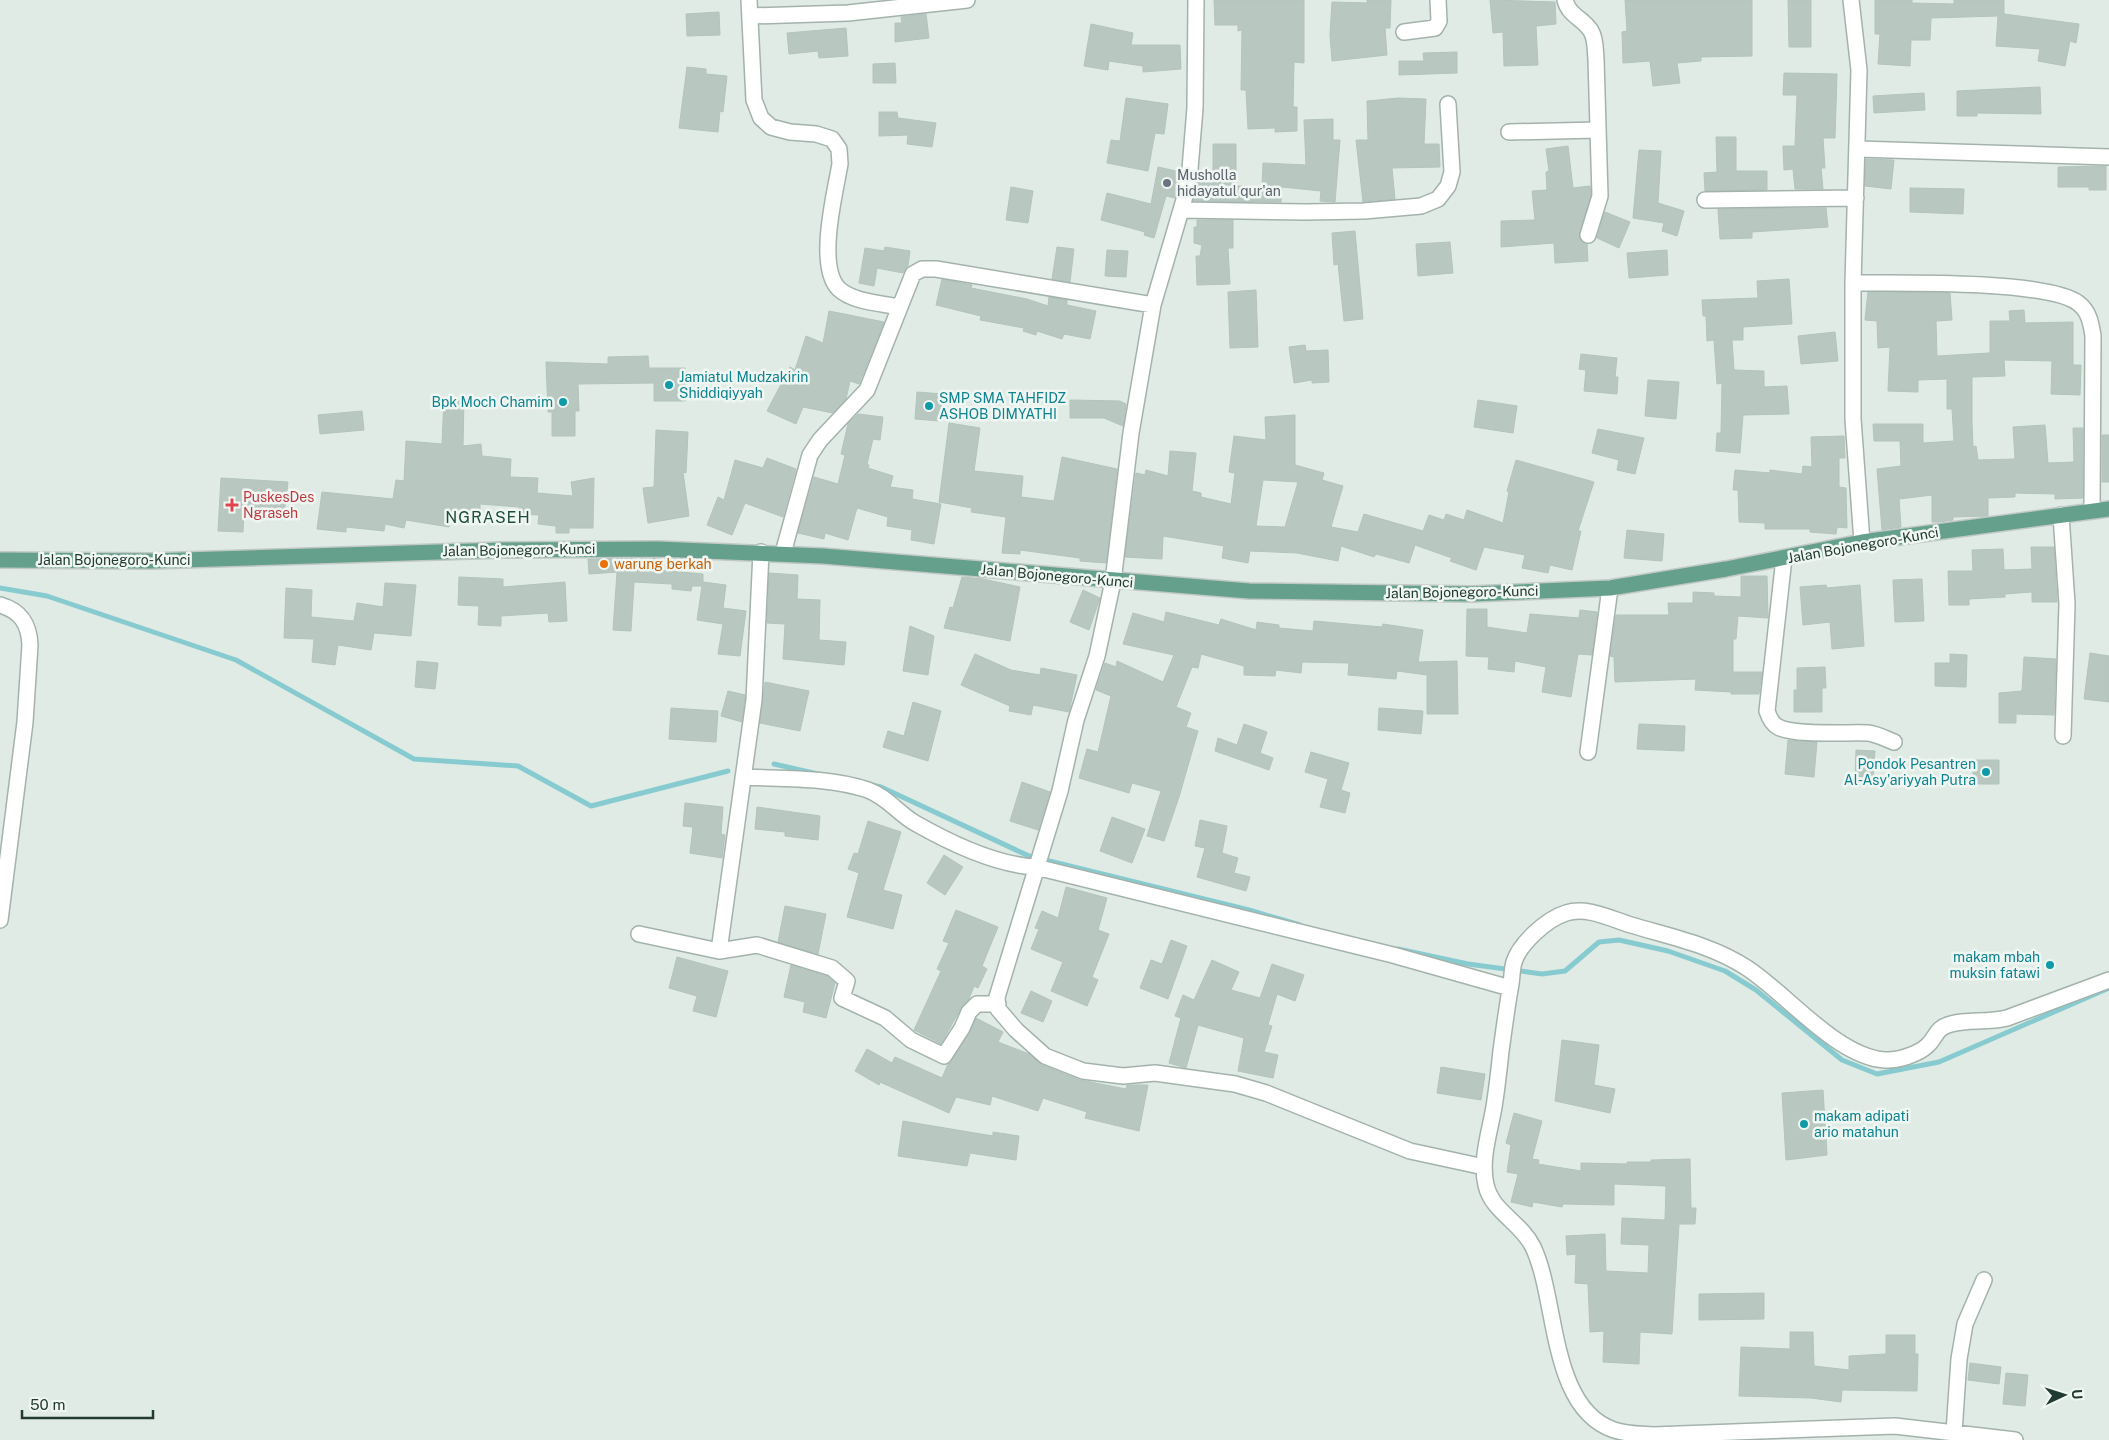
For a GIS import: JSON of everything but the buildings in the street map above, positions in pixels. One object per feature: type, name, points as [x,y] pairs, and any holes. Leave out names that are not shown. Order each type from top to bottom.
[{"type":"main road","name":"Jalan Bojonegoro-Kunci","points":[[0,560],[150,561],[592,548],[761,552],[1249,591],[1436,595],[1610,588],[1784,558],[1862,542],[2109,509]]},
{"type":"street","points":[[749,0],[754,100],[761,118],[771,127],[790,132],[816,134],[832,139],[839,149],[840,164],[828,261],[831,278],[839,289],[856,298],[898,307]]},
{"type":"street","points":[[750,16],[848,13],[967,0]]},
{"type":"street","points":[[1196,0],[1193,134],[1186,192],[1153,305],[1131,434],[1113,581],[1097,656],[1076,720],[1060,791],[1042,844],[997,997],[998,1009],[1003,1017],[1045,1056],[1083,1071],[1123,1076],[1154,1073],[1235,1084],[1266,1093],[1410,1150],[1484,1167]]},
{"type":"street","points":[[1404,32],[1435,28],[1439,21],[1438,0]]},
{"type":"street","points":[[1565,0],[1573,16],[1590,29],[1594,40],[1600,196],[1588,235]]},
{"type":"street","points":[[1851,0],[1859,70],[1853,283],[1853,420],[1862,542]]},
{"type":"street","points":[[1181,210],[1306,212],[1364,211],[1421,206],[1438,199],[1448,186],[1452,172],[1448,104]]},
{"type":"street","points":[[1508,132],[1598,130]]},
{"type":"street","points":[[1858,149],[2109,157]]},
{"type":"street","points":[[1705,200],[1856,198]]},
{"type":"street","points":[[783,553],[810,455],[820,440],[867,390],[912,274],[922,269],[936,269],[1153,305]]},
{"type":"street","points":[[1853,283],[2040,290],[2065,296],[2079,303],[2089,316],[2093,336],[2092,510]]},
{"type":"street","points":[[2061,515],[2067,604],[2063,736]]},
{"type":"street","points":[[719,951],[754,700],[761,552]]},
{"type":"street","points":[[1784,558],[1767,711],[1771,720],[1778,727],[1794,730],[1840,734],[1870,733],[1894,742]]},
{"type":"street","points":[[1588,752],[1610,588]]},
{"type":"street","points":[[0,605],[13,610],[23,619],[29,633],[30,645],[24,731],[0,920]]},
{"type":"street","points":[[744,770],[869,790],[897,808],[914,822],[977,852],[1015,866],[1037,864],[1510,986]]},
{"type":"street","points":[[2015,1440],[1954,1432],[1653,1435],[1616,1431],[1603,1425],[1580,1403],[1571,1386],[1562,1358],[1533,1247],[1521,1229],[1498,1208],[1490,1197],[1486,1183],[1484,1167],[1514,960],[1539,928],[1567,912],[1589,912],[1715,950],[1761,978],[1831,1036],[1849,1048],[1866,1056],[1890,1060],[1910,1055],[1924,1048],[1937,1031],[1951,1024],[1991,1022],[2007,1018],[2109,980]]},
{"type":"street","points":[[639,934],[719,951],[757,945],[832,968],[848,981],[842,998],[884,1018],[911,1040],[944,1056],[962,1028],[969,1012],[977,1004],[998,1004]]},
{"type":"street","points":[[1954,1432],[1959,1358],[1965,1324],[1984,1280]]},
{"type":"waterway","points":[[0,588],[47,596],[236,660],[414,759],[518,766],[591,806],[728,771]]},
{"type":"waterway","points":[[774,764],[818,774]]},
{"type":"waterway","points":[[872,785],[881,787],[1029,856],[1249,910],[1300,925]]},
{"type":"waterway","points":[[1398,949],[1468,964],[1542,974],[1565,971],[1599,942],[1619,940],[1668,951],[1725,971],[1756,990],[1842,1060],[1877,1074],[1939,1062],[2109,988]]},
{"type":"place","name":"Musholla hidayatul qur'an","points":[[1167,183]]},
{"type":"place","name":"Jamiatul Mudzakirin Shiddiqiyyah","points":[[669,385]]},
{"type":"place","name":"Bpk Moch Chamim","points":[[563,402]]},
{"type":"place","name":"SMP SMA TAHFIDZ ASHOB DIMYATHI","points":[[929,406]]},
{"type":"place","name":"PuskesDes Ngraseh","points":[[232,505]]},
{"type":"place","name":"warung berkah","points":[[604,564]]},
{"type":"place","name":"Pondok Pesantren Al-Asy'ariyyah Putra","points":[[1986,772]]},
{"type":"place","name":"makam mbah muksin fatawi","points":[[2050,965]]},
{"type":"place","name":"makam adipati ario matahun","points":[[1804,1124]]},
{"type":"district","name":"NGRASEH","points":[[488,517]]}]
